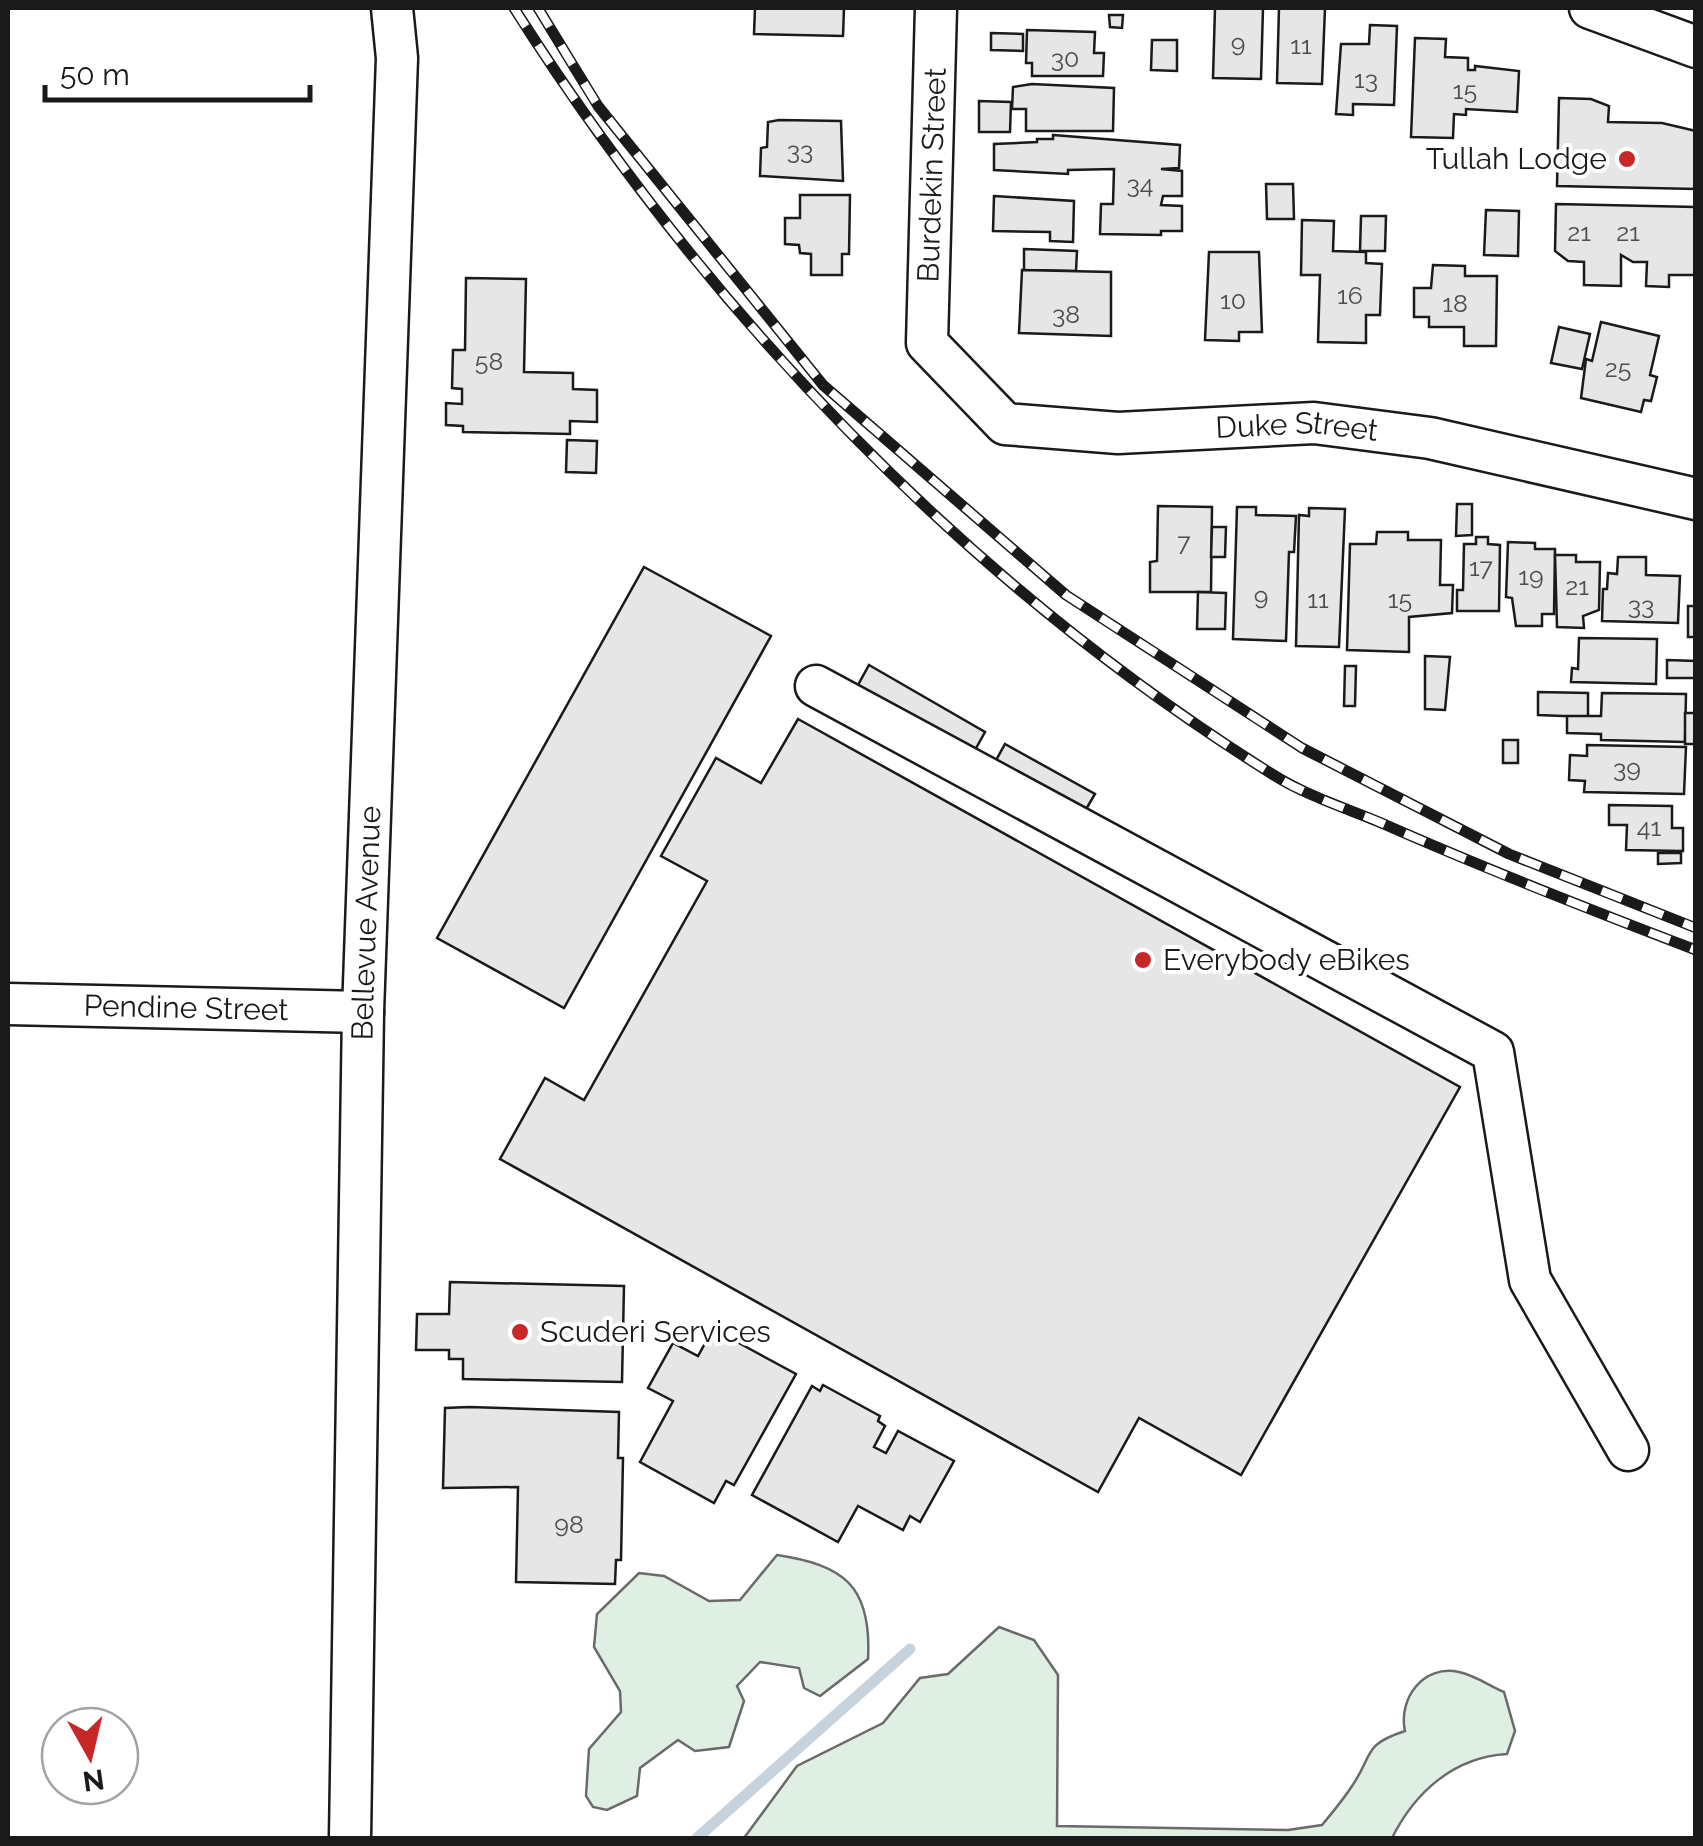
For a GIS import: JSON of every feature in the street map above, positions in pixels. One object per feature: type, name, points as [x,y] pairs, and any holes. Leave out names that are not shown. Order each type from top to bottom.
[{"type":"street","name":"Bellevue Avenue","points":[[350,1838],[363,1012],[397,58],[392,8]]},
{"type":"street","name":"Burdekin Street","points":[[927,343],[936,8]]},
{"type":"street","points":[[1590,8],[1696,48]]},
{"type":"street","name":"Duke Street","points":[[927,343],[1005,424],[1118,433],[1314,422],[1430,438],[1696,500]]},
{"type":"street","points":[[816,686],[1493,1052],[1530,1280],[1628,1450]]},
{"type":"street","name":"Pendine Street","points":[[8,1004],[363,1012]]},
{"type":"green space","points":[[777,1555],[820,1565],[849,1583],[865,1613],[868,1659],[820,1696],[804,1688],[799,1668],[760,1662],[737,1686],[744,1701],[729,1747],[695,1751],[678,1740],[640,1768],[637,1796],[607,1810],[593,1807],[586,1796],[589,1749],[621,1712],[620,1691],[594,1647],[597,1614],[639,1573],[664,1576],[709,1601],[740,1600]]},
{"type":"green space","points":[[999,1627],[1034,1640],[1058,1675],[1057,1826],[1288,1830],[1322,1825],[1349,1791],[1375,1746],[1405,1731],[1405,1707],[1410,1696],[1416,1686],[1434,1673],[1465,1673],[1504,1692],[1515,1731],[1507,1754],[1470,1762],[1438,1780],[1412,1806],[1392,1838],[744,1838],[797,1766],[883,1723],[920,1678],[948,1674]]},
{"type":"building","points":[[755,8],[844,8],[843,36],[754,34]]},
{"type":"building","points":[[1215,8],[1263,8],[1261,79],[1213,78]]},
{"type":"building","points":[[1279,8],[1325,8],[1322,84],[1277,83]]},
{"type":"building","points":[[1109,15],[1123,15],[1122,28],[1110,27]]},
{"type":"building","points":[[1370,25],[1397,26],[1394,105],[1353,104],[1353,115],[1336,114],[1341,44],[1369,44]]},
{"type":"building","points":[[1027,30],[1095,32],[1094,53],[1104,53],[1103,76],[1032,76],[1032,63],[1026,63]]},
{"type":"building","points":[[991,33],[1023,34],[1023,51],[991,50]]},
{"type":"building","points":[[1415,38],[1446,39],[1445,57],[1468,58],[1468,70],[1475,70],[1475,66],[1519,71],[1517,112],[1466,109],[1466,115],[1454,114],[1453,138],[1411,137]]},
{"type":"building","points":[[1152,40],[1177,40],[1177,71],[1151,70]]},
{"type":"building","points":[[1032,84],[1114,88],[1113,131],[1026,131],[1026,109],[1012,109],[1013,87]]},
{"type":"building","name":"Tullah Lodge","points":[[1559,98],[1591,99],[1609,106],[1608,122],[1662,123],[1696,131],[1696,189],[1557,186]]},
{"type":"building","points":[[979,101],[1011,102],[1010,132],[979,132]]},
{"type":"building","points":[[841,121],[843,181],[760,176],[761,148],[767,147],[768,122]]},
{"type":"building","points":[[1053,135],[1180,145],[1179,168],[1161,169],[1182,171],[1182,196],[1163,196],[1161,205],[1182,206],[1182,231],[1161,231],[1161,235],[1100,234],[1101,204],[1113,204],[1114,169],[1068,170],[1068,174],[994,170],[994,144],[1037,142],[1053,139]]},
{"type":"building","points":[[1266,184],[1293,184],[1294,219],[1267,219]]},
{"type":"building","points":[[800,195],[850,195],[849,254],[842,254],[842,275],[811,275],[811,254],[800,253],[799,245],[785,244],[785,218],[800,218]]},
{"type":"building","points":[[994,196],[1074,201],[1073,242],[1050,241],[1050,232],[993,231]]},
{"type":"building","points":[[1556,204],[1696,207],[1696,275],[1669,275],[1669,287],[1646,286],[1647,262],[1633,262],[1621,255],[1621,286],[1584,285],[1584,262],[1568,261],[1555,251]]},
{"type":"building","points":[[1486,210],[1519,211],[1518,256],[1484,255]]},
{"type":"building","points":[[1361,216],[1386,216],[1385,251],[1360,251]]},
{"type":"building","points":[[1302,220],[1334,221],[1333,251],[1366,252],[1366,263],[1382,264],[1380,315],[1366,315],[1366,343],[1318,342],[1320,275],[1301,275]]},
{"type":"building","points":[[1024,249],[1077,251],[1076,271],[1024,270]]},
{"type":"building","points":[[1209,252],[1259,252],[1262,332],[1239,332],[1239,341],[1205,340]]},
{"type":"building","points":[[1433,265],[1465,266],[1465,276],[1497,276],[1496,346],[1464,346],[1464,327],[1429,327],[1429,317],[1414,317],[1414,288],[1431,288]]},
{"type":"building","points":[[1022,270],[1111,272],[1111,336],[1019,333]]},
{"type":"building","points":[[466,278],[526,279],[524,372],[573,373],[573,389],[597,390],[597,422],[570,421],[570,434],[463,432],[463,426],[446,425],[446,403],[462,404],[462,389],[452,388],[453,350],[465,350]]},
{"type":"building","points":[[1601,322],[1659,336],[1650,375],[1657,377],[1651,401],[1644,400],[1641,412],[1581,398],[1586,359],[1592,361]]},
{"type":"building","points":[[1559,327],[1590,334],[1582,369],[1551,363]]},
{"type":"building","points":[[567,440],[597,441],[596,473],[566,472]]},
{"type":"building","points":[[1457,504],[1472,504],[1472,535],[1456,536]]},
{"type":"building","points":[[1158,506],[1212,507],[1211,592],[1150,592],[1150,562],[1157,561]]},
{"type":"building","points":[[1237,507],[1256,507],[1256,515],[1296,516],[1294,552],[1289,552],[1286,641],[1233,639]]},
{"type":"building","points":[[1309,508],[1345,509],[1339,647],[1296,646],[1299,515],[1309,516]]},
{"type":"building","points":[[1212,527],[1226,527],[1225,557],[1211,557]]},
{"type":"building","points":[[1377,532],[1408,532],[1408,540],[1441,540],[1440,585],[1453,585],[1452,613],[1409,617],[1409,652],[1347,650],[1350,544],[1376,544]]},
{"type":"building","points":[[1476,537],[1488,537],[1488,544],[1500,545],[1499,611],[1457,611],[1457,590],[1463,590],[1464,544],[1476,544]]},
{"type":"building","points":[[1508,542],[1555,549],[1554,614],[1542,614],[1542,626],[1516,626],[1512,598],[1506,597]]},
{"type":"building","points":[[1555,555],[1576,555],[1576,562],[1600,562],[1599,610],[1583,616],[1584,628],[1557,627]]},
{"type":"building","points":[[1618,557],[1646,557],[1646,575],[1680,576],[1678,623],[1602,621],[1603,589],[1607,589],[1608,573],[1617,574]]},
{"type":"building","points":[[644,567],[771,636],[564,1008],[437,938]]},
{"type":"building","points":[[1198,592],[1226,593],[1225,629],[1197,629]]},
{"type":"building","points":[[1688,606],[1696,606],[1696,637],[1688,637]]},
{"type":"building","points":[[1579,638],[1657,639],[1656,684],[1571,682],[1572,668],[1578,669]]},
{"type":"building","points":[[1425,656],[1450,657],[1445,710],[1425,709]]},
{"type":"building","points":[[1667,660],[1696,661],[1696,678],[1667,678]]},
{"type":"building","points":[[869,665],[985,732],[970,759],[853,694]]},
{"type":"building","points":[[1345,666],[1356,666],[1355,706],[1344,706]]},
{"type":"building","points":[[1538,692],[1588,693],[1588,717],[1538,715]]},
{"type":"building","points":[[1602,693],[1686,694],[1685,742],[1601,740],[1601,734],[1567,733],[1567,716],[1601,716]]},
{"type":"building","points":[[1685,713],[1696,713],[1696,744],[1685,744]]},
{"type":"building","points":[[798,719],[1460,1087],[1241,1475],[1139,1418],[1098,1492],[500,1159],[545,1078],[584,1100],[707,881],[661,856],[716,758],[761,783]]},
{"type":"building","points":[[1503,740],[1518,740],[1518,763],[1503,763]]},
{"type":"building","points":[[1005,744],[1095,794],[1078,823],[989,773]]},
{"type":"building","points":[[1587,745],[1686,747],[1684,794],[1584,792],[1585,781],[1569,780],[1570,755],[1587,756]]},
{"type":"building","points":[[1609,805],[1672,806],[1672,828],[1683,828],[1683,851],[1626,850],[1627,825],[1609,825]]},
{"type":"building","points":[[1658,853],[1681,853],[1681,863],[1658,864]]},
{"type":"building","name":"Scuderi Services","points":[[450,1282],[624,1286],[622,1382],[463,1379],[463,1359],[449,1359],[449,1350],[416,1350],[417,1314],[449,1314]]},
{"type":"building","points":[[713,1329],[796,1374],[734,1485],[726,1481],[714,1503],[640,1462],[673,1401],[648,1388],[673,1343],[698,1356]]},
{"type":"building","points":[[823,1385],[880,1416],[878,1421],[885,1426],[874,1447],[886,1453],[898,1431],[954,1461],[920,1522],[910,1516],[903,1530],[858,1506],[838,1542],[752,1495],[812,1386],[820,1391]]},
{"type":"building","points":[[445,1408],[619,1412],[618,1458],[623,1458],[621,1560],[616,1560],[615,1584],[516,1582],[518,1487],[443,1488]]},
{"type":"waterway","points":[[697,1838],[910,1649]]},
{"type":"railway","points":[[514,8],[589,120],[671,229],[758,333],[850,433],[948,527],[1051,616],[1159,698],[1285,782],[1501,874],[1696,950]]},
{"type":"railway","points":[[538,8],[598,106],[823,385],[1066,595],[1302,748],[1509,854],[1696,928]]},
{"type":"place","name":"Tullah Lodge","points":[[1627,159]]},
{"type":"place","name":"Everybody eBikes","points":[[1143,960]]},
{"type":"place","name":"Scuderi Services","points":[[520,1332]]}]
